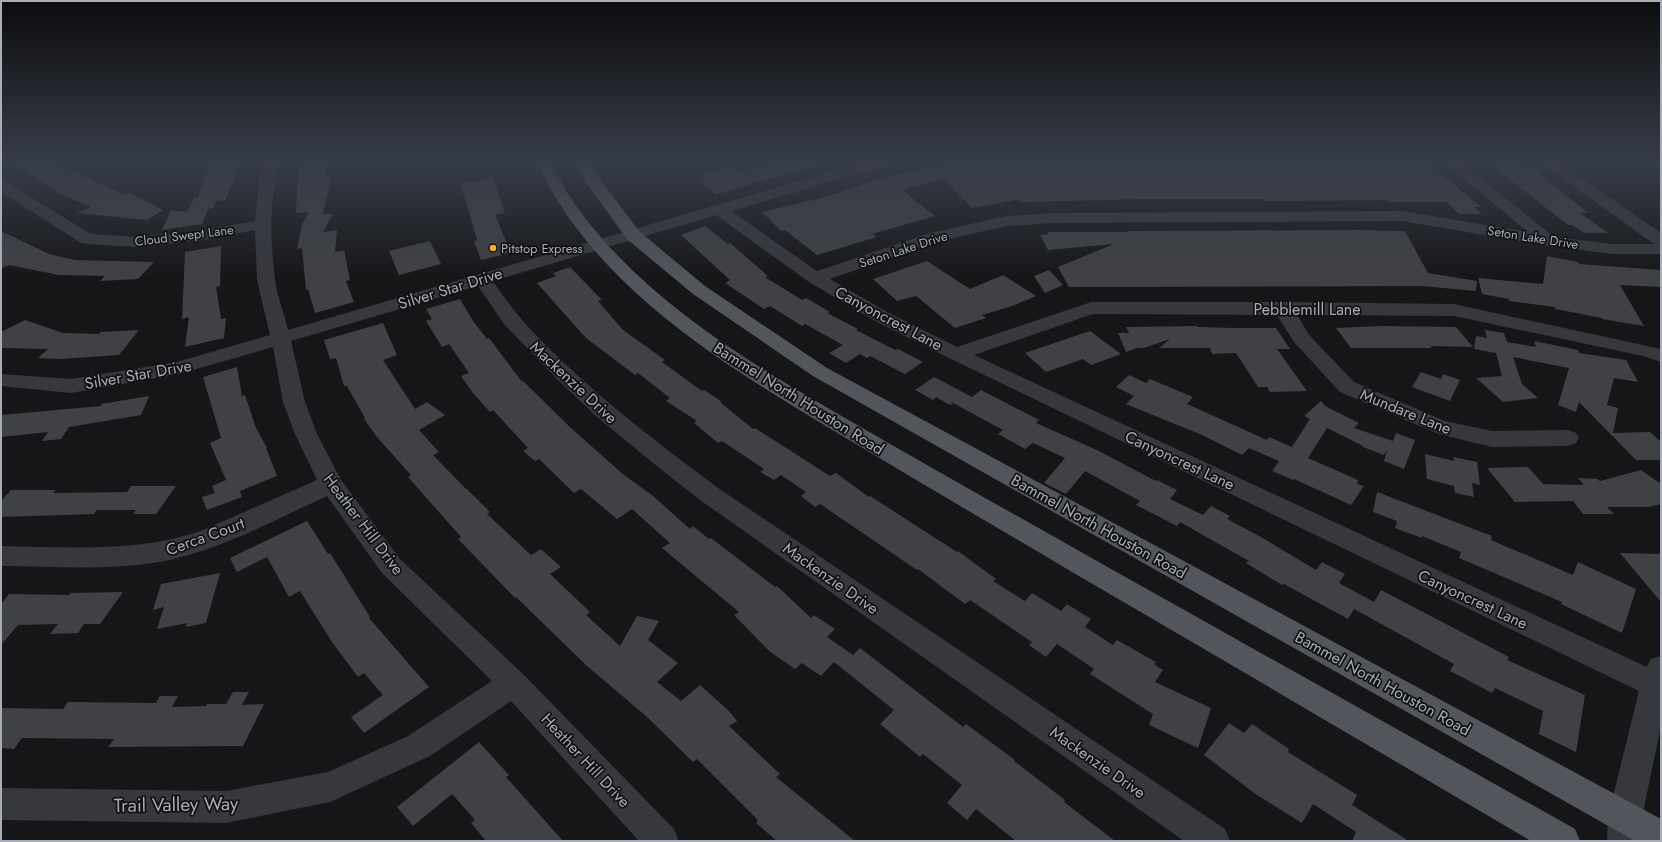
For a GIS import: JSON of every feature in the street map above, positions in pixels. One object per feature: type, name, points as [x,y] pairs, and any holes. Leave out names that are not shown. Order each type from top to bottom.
[{"type":"main road","name":"Bammel North Houston Road","points":[[564,200],[599,245],[627,276],[661,306],[744,367],[938,483],[1563,841]]},
{"type":"main road","name":"Bammel North Houston Road","points":[[608,200],[633,235],[705,295],[820,372],[1624,829],[1661,837]]},
{"type":"street","name":"Cloud Swept Lane","points":[[25,200],[87,239],[137,242],[204,235],[263,224]]},
{"type":"street","name":"Heather Hill Drive","points":[[265,200],[263,224],[266,280],[281,339],[294,402],[306,434],[331,484],[391,566],[513,683],[662,841]]},
{"type":"street","name":"Silver Star Drive","points":[[1,380],[72,386],[179,368],[281,339],[482,278],[752,200]]},
{"type":"street","points":[[1499,200],[1549,240]]},
{"type":"street","points":[[1604,200],[1661,241]]},
{"type":"street","name":"Canyoncrest Lane","points":[[720,210],[815,278],[882,317],[956,354],[1658,677]]},
{"type":"street","name":"Seton Lake Drive","points":[[815,278],[927,239],[1006,221],[1054,218],[1402,216],[1613,249],[1661,249]]},
{"type":"street","name":"Mackenzie Drive","points":[[482,278],[501,308],[526,337],[600,408],[649,449],[715,498],[1213,841]]},
{"type":"street","name":"Pebblemill Lane","points":[[956,354],[1091,308],[1283,308],[1454,310],[1648,351],[1661,356]]},
{"type":"street","name":"Mundare Lane","points":[[1283,308],[1301,338],[1348,388],[1438,427],[1492,439],[1568,438]]},
{"type":"street","name":"Cerca Court","points":[[1,556],[111,557],[160,552],[184,547],[210,538],[331,484]]},
{"type":"street","points":[[1624,829],[1658,677]]},
{"type":"street","name":"Trail Valley Way","points":[[1,804],[226,807],[330,787],[419,746],[513,683]]},
{"type":"building","points":[[76,200],[144,200],[163,210],[147,220],[77,213],[91,207]]},
{"type":"building","points":[[193,200],[222,200],[216,201],[213,208],[208,209],[202,224],[162,230],[171,210],[187,212]]},
{"type":"building","points":[[297,200],[326,200],[323,214],[333,214],[323,232],[337,230],[335,252],[344,250],[350,280],[346,281],[354,302],[315,313],[308,289],[306,290],[302,248],[297,249],[302,224],[309,212],[296,213]]},
{"type":"building","points":[[466,200],[501,200],[505,213],[495,215],[511,253],[481,260],[474,241],[477,240]]},
{"type":"building","points":[[811,200],[915,200],[935,216],[872,234],[877,237],[817,255],[785,230],[781,231],[762,212]]},
{"type":"building","points":[[965,200],[1013,200],[972,208]]},
{"type":"building","points":[[1020,200],[1091,200],[1021,202]]},
{"type":"building","points":[[1265,200],[1352,200],[1265,201]]},
{"type":"building","points":[[1388,200],[1473,200],[1481,207],[1474,207],[1482,214],[1459,214],[1447,202],[1390,202]]},
{"type":"building","points":[[1536,200],[1572,200],[1588,213],[1580,213],[1608,233],[1584,233],[1572,225],[1568,225]]},
{"type":"building","points":[[705,226],[728,244],[730,243],[768,276],[765,277],[802,300],[806,298],[830,312],[827,313],[858,329],[856,330],[895,350],[898,349],[923,362],[905,374],[870,356],[867,358],[860,354],[846,363],[829,353],[843,345],[805,324],[802,326],[770,306],[764,309],[725,283],[730,280],[681,235]]},
{"type":"building","points":[[1,231],[49,254],[75,260],[154,262],[138,279],[100,281],[105,276],[59,275],[9,265],[1,268]]},
{"type":"building","points":[[1405,231],[1428,273],[1477,281],[1476,291],[1422,286],[1069,287],[1058,267],[1114,244],[1048,250],[1040,235],[1049,234],[1048,232]]},
{"type":"building","points":[[430,241],[441,264],[399,275],[389,251]]},
{"type":"building","points":[[221,246],[220,286],[216,287],[221,319],[226,318],[224,338],[185,347],[189,317],[182,319],[185,252]]},
{"type":"building","points":[[1547,256],[1578,262],[1579,264],[1661,270],[1661,287],[1620,285],[1644,326],[1555,309],[1555,307],[1509,301],[1509,299],[1482,294],[1478,278],[1543,284]]},
{"type":"building","points":[[927,261],[970,289],[1003,275],[1036,296],[1012,306],[982,315],[986,318],[955,328],[916,296],[897,301],[873,279]]},
{"type":"building","points":[[570,267],[602,300],[598,301],[623,330],[665,360],[662,362],[702,391],[704,390],[721,401],[720,402],[753,429],[755,428],[830,476],[836,473],[869,497],[870,496],[957,552],[958,551],[996,579],[993,581],[1025,601],[1032,593],[1061,611],[1067,604],[1091,619],[1085,627],[1113,645],[1117,640],[1156,662],[1154,664],[1163,670],[1155,682],[1211,708],[1198,748],[1149,725],[1153,714],[1090,674],[1094,669],[1057,644],[1046,657],[1029,645],[1032,642],[970,600],[965,604],[918,569],[917,570],[820,504],[815,507],[801,496],[806,492],[781,475],[774,480],[760,472],[764,469],[722,441],[718,443],[694,423],[697,421],[666,401],[670,398],[638,373],[635,375],[586,338],[537,283],[556,276],[553,273]]},
{"type":"building","points":[[1049,270],[1063,285],[1045,293],[1034,276]]},
{"type":"building","points":[[460,299],[473,321],[487,339],[489,338],[522,382],[523,381],[572,429],[624,475],[652,495],[690,529],[693,526],[775,587],[777,586],[811,618],[814,615],[835,629],[827,637],[853,655],[860,648],[963,727],[966,724],[1015,760],[1014,761],[1065,800],[1064,802],[1115,841],[1016,841],[976,809],[967,820],[947,803],[962,785],[923,754],[920,757],[880,724],[894,710],[834,662],[821,676],[802,663],[795,669],[769,651],[734,615],[739,612],[662,548],[670,543],[632,509],[617,519],[581,489],[574,493],[539,459],[535,461],[523,451],[528,448],[493,410],[490,412],[473,393],[461,376],[469,373],[449,344],[442,347],[426,321],[432,319],[426,309]]},
{"type":"building","points":[[25,320],[63,333],[99,334],[100,332],[139,330],[119,355],[60,359],[38,358],[48,349],[1,348],[1,332]]},
{"type":"building","points":[[383,323],[397,355],[383,360],[415,409],[427,402],[445,415],[419,430],[439,452],[433,455],[490,512],[487,514],[531,555],[541,549],[561,567],[550,574],[590,612],[586,615],[620,646],[637,616],[659,621],[648,640],[678,663],[657,682],[681,701],[700,685],[729,711],[737,721],[729,726],[780,774],[776,777],[855,841],[777,841],[756,823],[758,820],[697,759],[693,762],[646,716],[587,666],[516,597],[515,598],[458,539],[461,537],[408,477],[411,475],[377,437],[364,419],[365,418],[347,386],[344,386],[336,358],[330,359],[324,340]]},
{"type":"building","points":[[1197,326],[1276,328],[1290,349],[1277,349],[1307,391],[1270,392],[1267,387],[1258,387],[1236,353],[1212,354],[1210,348],[1159,348],[1170,339],[1144,348],[1137,348],[1126,352],[1118,333],[1129,333],[1126,327]]},
{"type":"building","points":[[1380,326],[1456,327],[1473,347],[1430,346],[1432,348],[1351,348],[1336,328]]},
{"type":"building","points":[[1485,330],[1504,333],[1507,342],[1536,347],[1534,341],[1578,350],[1579,353],[1626,360],[1638,382],[1614,378],[1607,405],[1618,408],[1613,433],[1650,432],[1661,442],[1661,460],[1636,460],[1579,402],[1576,412],[1558,405],[1569,368],[1513,357],[1522,384],[1538,398],[1503,402],[1476,378],[1502,376],[1496,353],[1474,349],[1476,336],[1487,338]]},
{"type":"building","points":[[1090,331],[1121,354],[1091,365],[1083,359],[1046,372],[1025,353]]},
{"type":"building","points":[[237,367],[242,396],[245,395],[256,428],[267,448],[277,476],[240,491],[242,497],[207,510],[202,497],[215,493],[212,486],[226,480],[210,443],[221,438],[203,377]]},
{"type":"building","points":[[1421,372],[1441,379],[1443,374],[1460,380],[1450,401],[1412,387]]},
{"type":"building","points":[[1129,375],[1146,383],[1150,379],[1193,397],[1187,404],[1267,440],[1269,437],[1292,447],[1310,419],[1304,416],[1321,401],[1325,406],[1359,423],[1354,428],[1393,441],[1396,433],[1415,440],[1404,469],[1384,461],[1387,450],[1384,455],[1363,447],[1327,428],[1308,458],[1358,480],[1357,484],[1364,486],[1351,505],[1294,479],[1293,480],[1272,471],[1279,461],[1249,448],[1242,455],[1202,435],[1126,404],[1134,396],[1116,387]]},
{"type":"building","points":[[934,377],[972,397],[981,390],[1039,420],[1036,423],[1097,450],[1156,481],[1157,480],[1177,490],[1170,499],[1203,515],[1211,506],[1230,516],[1227,519],[1261,537],[1316,570],[1322,562],[1345,574],[1339,583],[1374,602],[1381,590],[1509,657],[1507,660],[1585,695],[1576,752],[1539,734],[1543,711],[1495,688],[1492,693],[1450,671],[1454,664],[1354,609],[1348,619],[1284,584],[1282,585],[1246,563],[1249,561],[1180,522],[1177,526],[1136,505],[1140,501],[1085,471],[1066,494],[1044,483],[1065,458],[1033,443],[1025,449],[998,434],[1003,430],[953,403],[950,405],[936,397],[933,400],[915,390]]},
{"type":"building","points":[[149,396],[141,415],[69,427],[61,439],[42,441],[48,432],[1,437],[1,415],[101,406],[101,404]]},
{"type":"building","points":[[1425,454],[1454,461],[1453,457],[1477,462],[1480,485],[1472,483],[1474,497],[1455,493],[1454,486],[1427,479]]},
{"type":"building","points":[[1528,467],[1543,484],[1584,485],[1578,478],[1597,479],[1600,481],[1641,470],[1661,484],[1661,504],[1649,507],[1607,507],[1614,514],[1583,514],[1573,501],[1515,502],[1487,468]]},
{"type":"building","points":[[131,486],[176,486],[156,514],[133,514],[136,510],[97,510],[94,514],[1,517],[1,501],[11,490],[56,490],[53,493],[127,492]]},
{"type":"building","points":[[1377,492],[1492,536],[1491,540],[1573,575],[1578,562],[1636,589],[1622,633],[1561,604],[1562,602],[1459,558],[1461,552],[1422,536],[1422,538],[1395,528],[1397,521],[1373,512]]},
{"type":"building","points":[[307,521],[328,554],[330,553],[370,617],[369,618],[429,687],[364,733],[351,717],[383,695],[364,673],[358,677],[332,642],[300,591],[289,597],[267,557],[237,572],[230,558]]},
{"type":"building","points":[[1620,553],[1661,554],[1661,602],[1640,577]]},
{"type":"building","points":[[220,573],[206,623],[186,627],[187,623],[157,629],[164,607],[153,610],[161,584]]},
{"type":"building","points":[[123,592],[100,624],[84,624],[78,633],[50,634],[58,624],[18,625],[1,645],[1,604],[9,594],[69,595],[70,593]]},
{"type":"building","points":[[233,692],[249,692],[242,705],[264,704],[243,746],[108,747],[114,739],[22,738],[14,749],[1,748],[1,708],[63,709],[68,702],[156,703],[160,696],[178,696],[172,707],[206,706],[207,704],[226,704]]},
{"type":"building","points":[[1229,723],[1244,733],[1252,724],[1289,749],[1288,752],[1357,795],[1352,805],[1409,841],[1352,841],[1356,832],[1313,804],[1302,823],[1257,795],[1204,755]]},
{"type":"building","points":[[479,742],[509,775],[506,777],[563,841],[486,841],[471,823],[475,820],[452,794],[413,826],[397,807]]},
{"type":"place","name":"Pitstop Express","points":[[493,248]]}]
